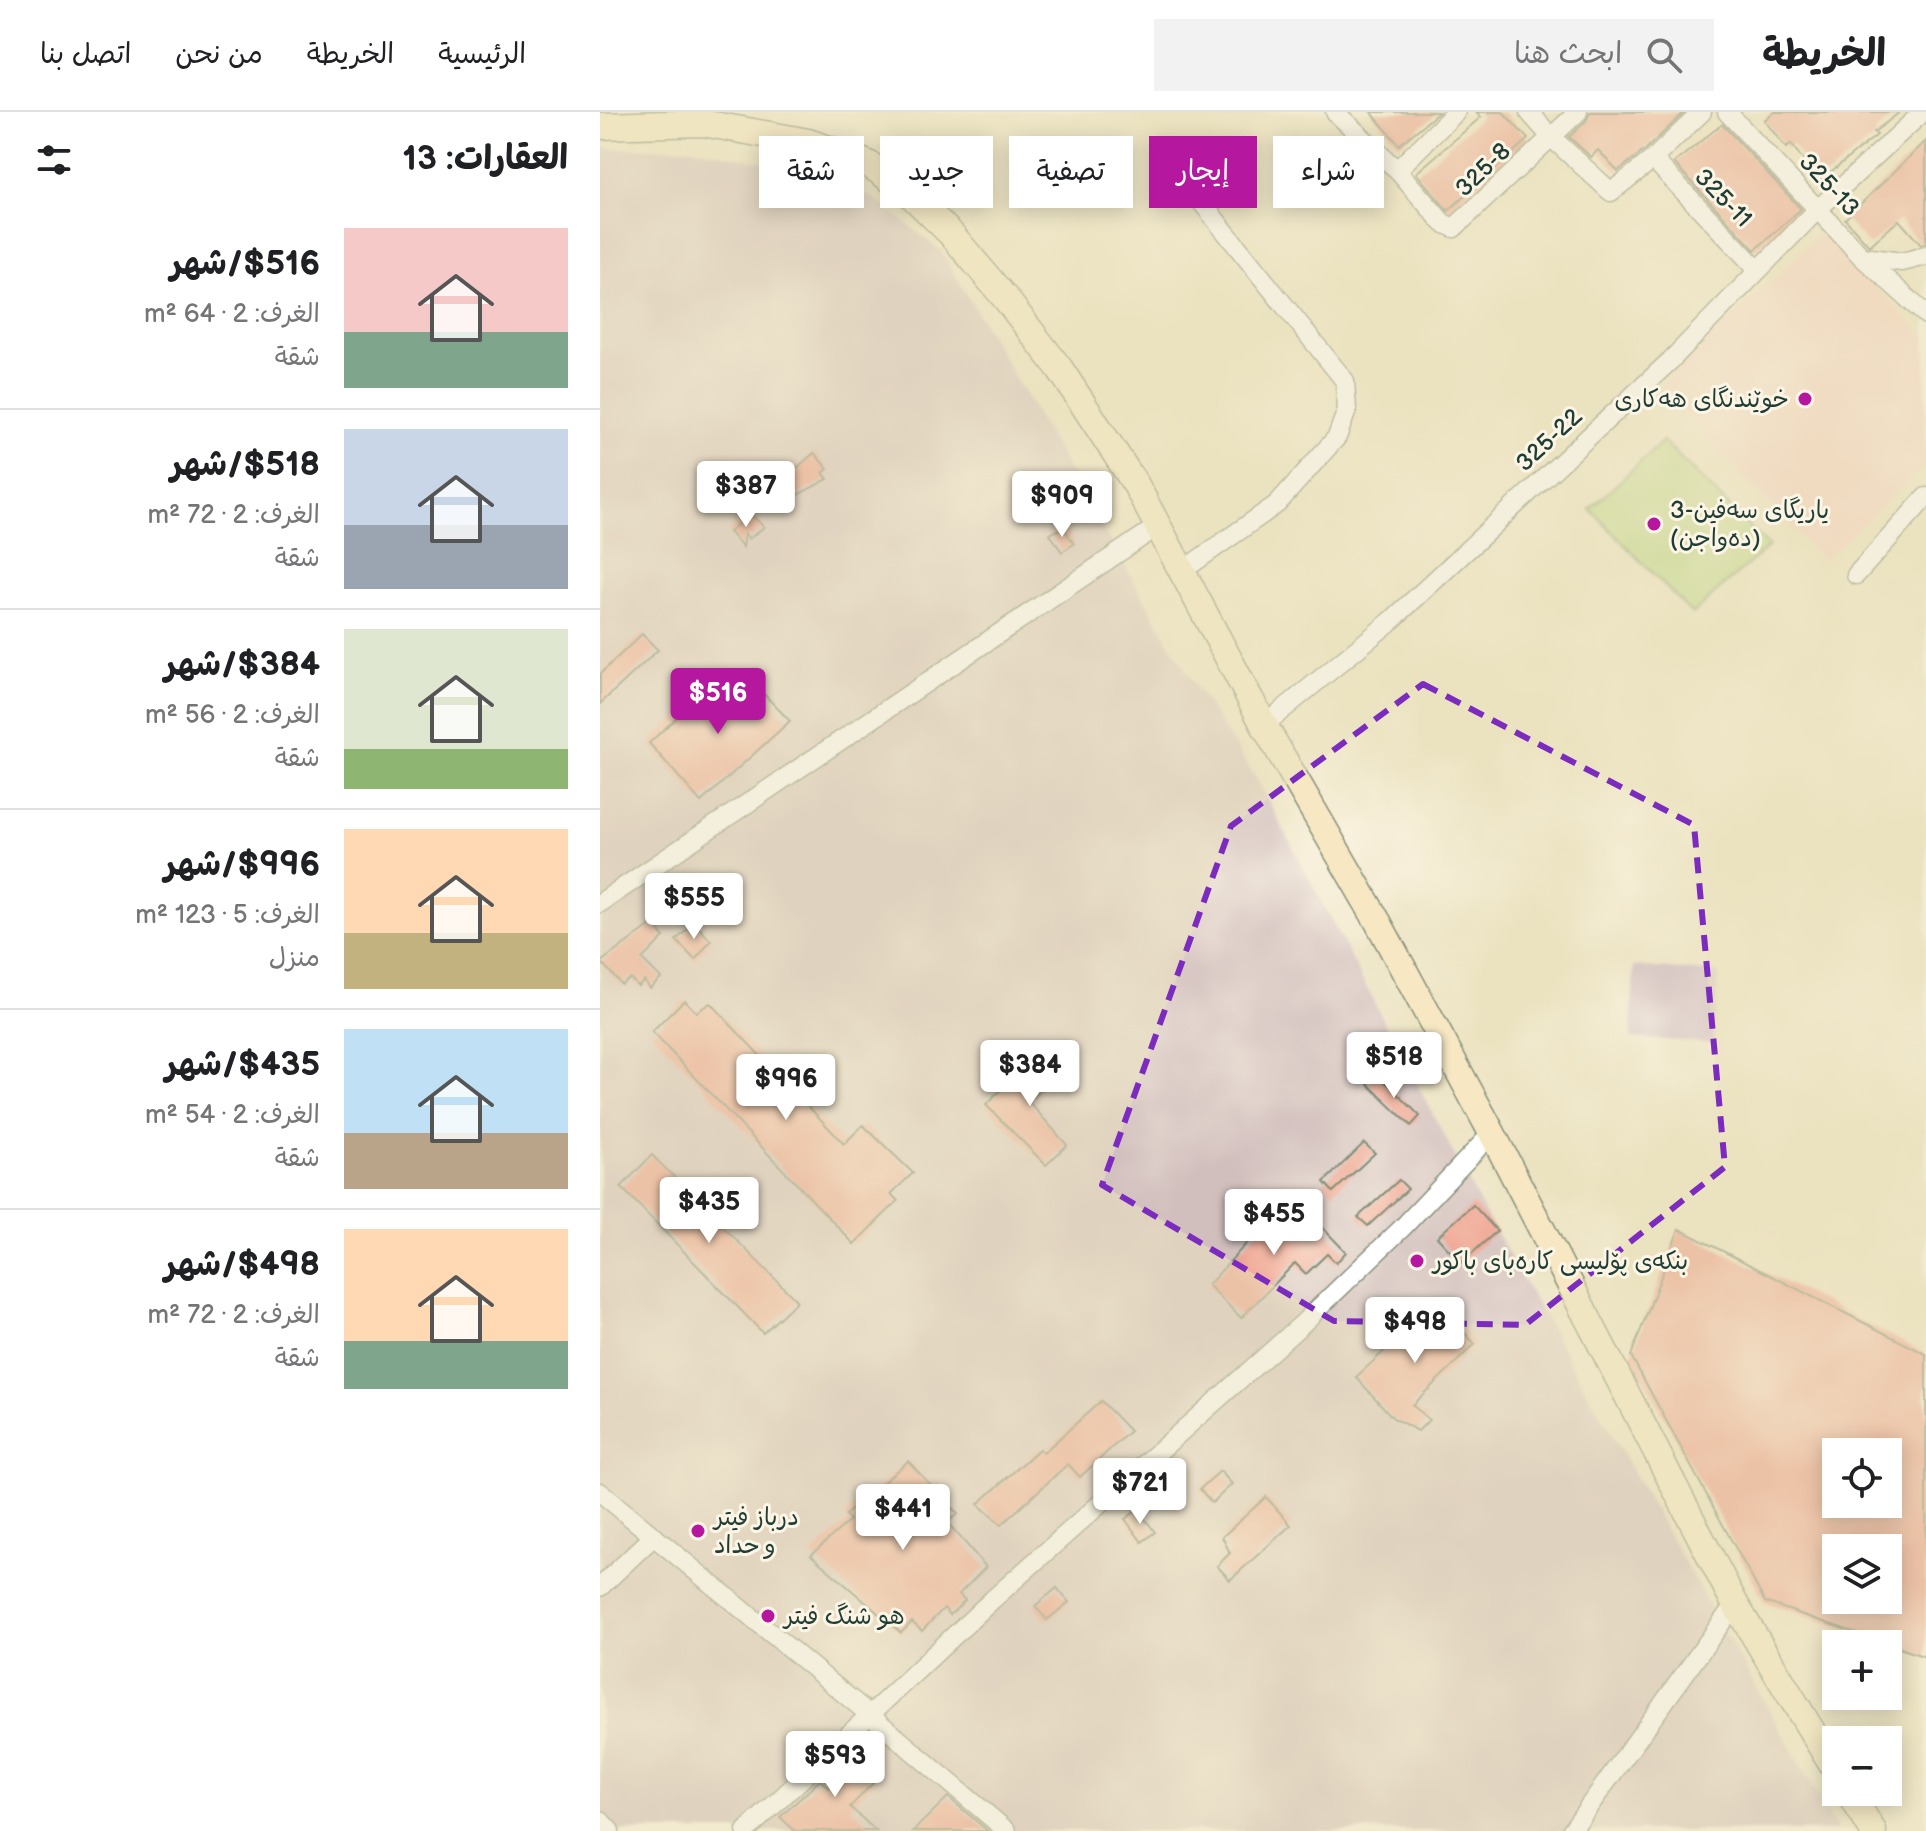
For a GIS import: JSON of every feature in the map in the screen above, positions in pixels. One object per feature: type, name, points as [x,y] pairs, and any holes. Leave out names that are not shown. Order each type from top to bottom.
[{"type":"street","points":[[679,112],[703,123]]},
{"type":"street","points":[[1335,112],[1397,170],[1456,112]]},
{"type":"street","points":[[1529,112],[1551,137],[1611,192],[1653,159],[1702,112]]},
{"type":"street","name":"325-8","points":[[1397,170],[1443,223],[1454,228],[1578,112]]},
{"type":"street","name":"325-22","points":[[1264,725],[1391,621],[1670,361],[1818,209],[1923,112]]},
{"type":"street","name":"325-13","points":[[1736,115],[1862,257],[1926,315]]},
{"type":"street","points":[[600,126],[703,123],[829,148],[870,165],[906,190],[979,267],[1053,360],[1112,446],[1264,725],[1378,922],[1492,1133],[1735,1604],[1822,1748]]},
{"type":"street","name":"325-11","points":[[1653,159],[1758,270]]},
{"type":"street","points":[[1182,571],[1277,504],[1337,437],[1347,410],[1345,381],[1206,208]]},
{"type":"street","points":[[1862,257],[1902,262],[1926,256]]},
{"type":"street","points":[[1856,575],[1926,497]]},
{"type":"street","points":[[600,903],[1158,526]]},
{"type":"street","points":[[746,1831],[992,1600],[1302,1324],[1402,1228],[1492,1133]]},
{"type":"street","points":[[600,1492],[1007,1831]]},
{"type":"street","points":[[600,1587],[654,1536]]},
{"type":"street","points":[[1571,1831],[1735,1604]]},
{"type":"street","points":[[1858,1806],[1873,1831]]},
{"type":"street","points":[[600,1820],[610,1831]]},
{"type":"highlighted area","points":[[1423,684],[1694,825],[1725,1167],[1525,1325],[1334,1321],[1102,1185],[1231,826]]},
{"type":"shaded area","points":[[600,148],[694,148],[759,161],[759,208],[864,208],[864,194],[874,198],[880,203],[880,208],[887,208],[941,251],[1188,674],[1259,783],[1486,1215],[1838,1831],[600,1831]]},
{"type":"shaded area","points":[[1823,231],[1926,339],[1926,463],[1823,561],[1660,387]]},
{"type":"shaded area","points":[[1634,966],[1719,973],[1713,1043],[1631,1038]]},
{"type":"green space","points":[[1663,441],[1769,546],[1692,614],[1590,509]]},
{"type":"building","points":[[1371,112],[1439,112],[1399,145]]},
{"type":"building","points":[[1476,112],[1503,112],[1528,139],[1448,211],[1416,173],[1481,117]]},
{"type":"building","points":[[1590,112],[1685,112],[1618,171],[1598,150],[1591,157],[1569,137],[1586,121]]},
{"type":"building","points":[[1775,112],[1900,112],[1874,132],[1877,135],[1819,181],[1791,144],[1786,148],[1764,120]]},
{"type":"building","points":[[1722,124],[1801,209],[1755,250],[1674,163]]},
{"type":"building","points":[[1926,141],[1926,244],[1921,245],[1899,220],[1869,246],[1845,219]]},
{"type":"building","points":[[814,453],[828,469],[823,473],[828,479],[788,500],[784,510],[768,493]]},
{"type":"building","points":[[750,482],[764,497],[752,509],[737,494]]},
{"type":"building","points":[[750,514],[764,527],[749,539],[745,534],[743,547],[729,532]]},
{"type":"building","points":[[1063,527],[1074,544],[1062,552],[1050,534]]},
{"type":"building","points":[[642,634],[658,650],[600,704],[600,674]]},
{"type":"building","points":[[716,681],[735,699],[753,683],[790,721],[701,802],[649,743]]},
{"type":"building","points":[[695,923],[711,941],[695,960],[676,940]]},
{"type":"building","points":[[652,924],[664,937],[642,959],[661,978],[650,988],[644,980],[638,986],[630,978],[621,984],[601,962]]},
{"type":"building","points":[[684,1000],[696,1012],[710,1003],[844,1144],[863,1125],[913,1173],[891,1194],[898,1201],[854,1244],[652,1032]]},
{"type":"building","points":[[1041,1050],[1063,1069],[1029,1102],[1067,1145],[1046,1165],[986,1105]]},
{"type":"building","points":[[1378,1074],[1420,1116],[1411,1126],[1368,1084]]},
{"type":"building","points":[[1364,1143],[1375,1153],[1333,1192],[1324,1182]]},
{"type":"building","points":[[652,1155],[797,1301],[763,1333],[621,1187]]},
{"type":"building","points":[[1399,1180],[1408,1189],[1368,1226],[1358,1217]]},
{"type":"building","points":[[1294,1198],[1346,1252],[1336,1263],[1327,1254],[1306,1274],[1295,1263],[1241,1318],[1208,1285]]},
{"type":"building","points":[[1473,1205],[1497,1231],[1461,1263],[1437,1237]]},
{"type":"building","points":[[1679,1229],[1926,1354],[1926,1657],[1902,1649],[1902,1630],[1847,1630],[1765,1602],[1631,1356]]},
{"type":"building","points":[[1437,1303],[1475,1344],[1412,1405],[1429,1420],[1418,1431],[1393,1418],[1356,1377]]},
{"type":"building","points":[[1101,1401],[1130,1431],[1080,1477],[1068,1464],[1001,1525],[978,1504],[1039,1449],[1043,1453]]},
{"type":"building","points":[[908,1461],[958,1514],[947,1522],[986,1567],[959,1594],[965,1600],[950,1615],[944,1608],[922,1631],[912,1622],[901,1633],[811,1555],[850,1520],[845,1515]]},
{"type":"building","points":[[1220,1471],[1232,1484],[1212,1503],[1200,1489]]},
{"type":"building","points":[[1266,1497],[1291,1525],[1230,1580],[1217,1566],[1230,1553],[1222,1537]]},
{"type":"building","points":[[1138,1510],[1155,1532],[1142,1542],[1125,1519]]},
{"type":"building","points":[[1057,1588],[1069,1602],[1047,1620],[1035,1606]]},
{"type":"building","points":[[873,1733],[884,1743],[869,1751],[875,1760],[861,1772],[873,1783],[850,1807],[876,1831],[795,1831],[780,1817],[820,1780],[829,1788]]},
{"type":"building","points":[[948,1797],[988,1831],[913,1831]]},
{"type":"place","name":"خوێندنگای هەکاری","points":[[1805,399]]},
{"type":"place","name":"یاریگای سەفین-3 (دەواجن)","points":[[1654,524]]},
{"type":"place","name":"بنکەی پۆلیسی کارەبای باکور","points":[[1417,1261]]},
{"type":"place","name":"درباز فیتر و حداد","points":[[698,1531]]},
{"type":"place","name":"هو شنگ فيتر","points":[[768,1616]]}]
